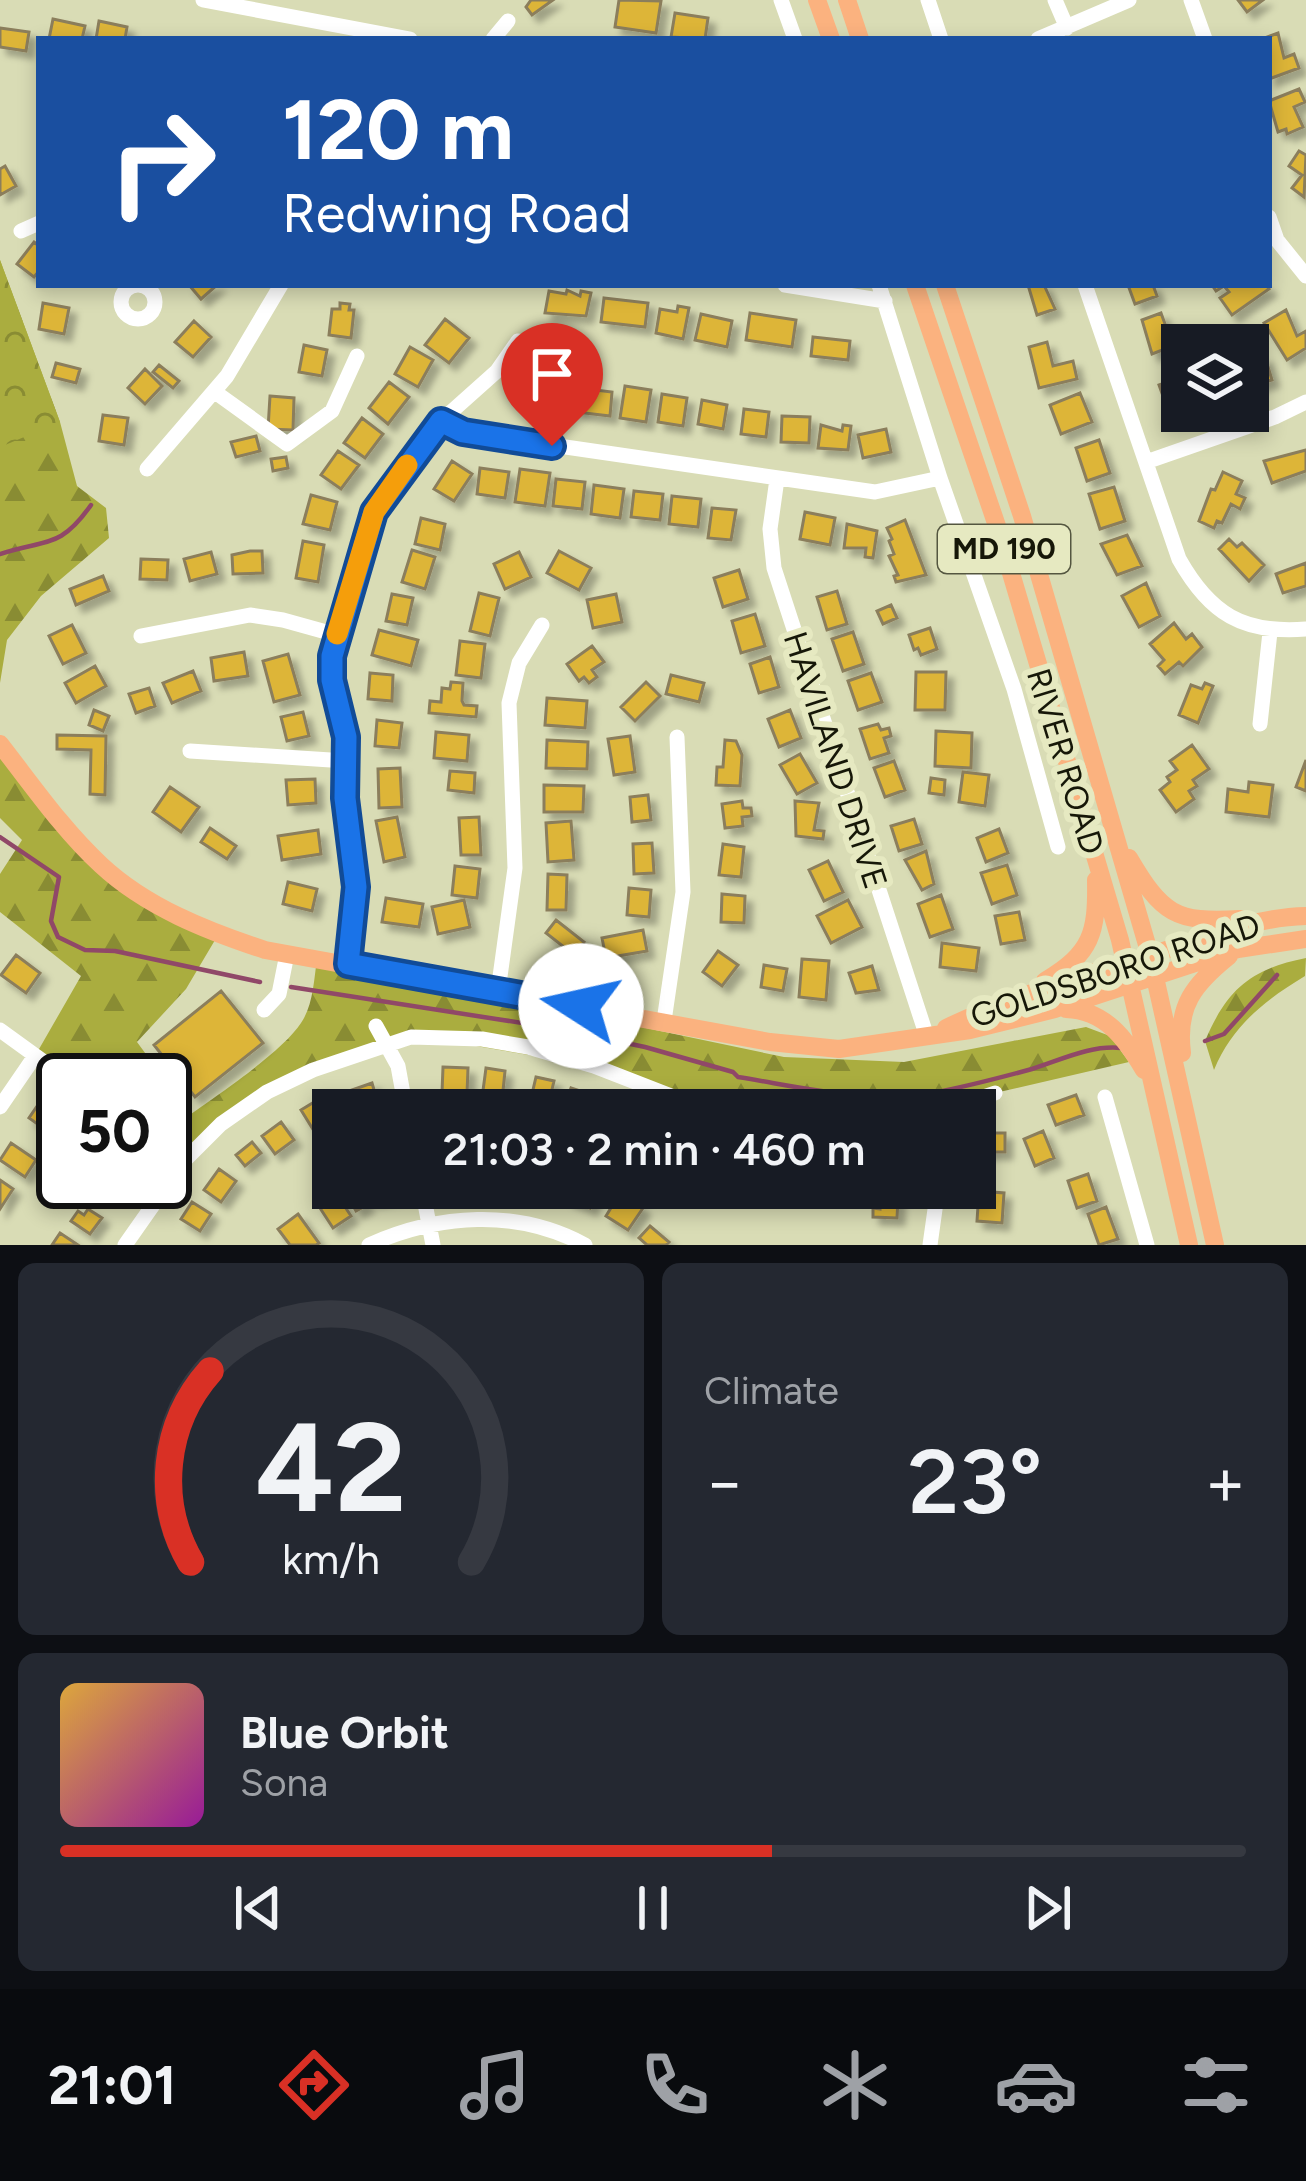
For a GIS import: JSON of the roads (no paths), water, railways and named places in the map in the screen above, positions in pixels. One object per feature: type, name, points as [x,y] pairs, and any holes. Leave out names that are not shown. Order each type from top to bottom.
[{"type":"main road","points":[[817,0],[830,36]]},
{"type":"main road","points":[[847,0],[859,36]]},
{"type":"main road","name":"RIVER ROAD","points":[[916,288],[997,526],[1126,962],[1189,1245]]},
{"type":"main road","name":"RIVER ROAD","points":[[946,288],[1022,516],[1156,976],[1215,1245]]},
{"type":"main road","name":"GOLDSBORO ROAD","points":[[0,744],[104,869],[168,911],[218,934],[287,954],[770,1042],[839,1049],[1003,1024],[1238,949],[1306,939]]},
{"type":"main road","points":[[1103,792],[1127,855],[1150,894],[1169,911],[1196,922],[1277,916]]},
{"type":"main road","points":[[1015,998],[1064,970],[1090,940],[1096,910],[1095,857]]},
{"type":"main road","name":"GOLDSBORO ROAD","points":[[927,1037],[1015,998],[1126,962],[1277,916],[1306,916]]},
{"type":"main road","points":[[1185,1112],[1181,1016],[1194,986],[1238,949]]},
{"type":"main road","points":[[1055,1009],[1075,1009],[1122,1034],[1155,1089]]},
{"type":"street","points":[[203,0],[394,36]]},
{"type":"street","points":[[781,0],[794,36]]},
{"type":"street","points":[[928,0],[940,36]]},
{"type":"street","points":[[1055,0],[1067,28]]},
{"type":"street","points":[[1046,36],[1129,0]]},
{"type":"street","points":[[1191,0],[1204,36]]},
{"type":"street","points":[[496,36],[508,21]]},
{"type":"street","points":[[21,230],[36,224]]},
{"type":"street","points":[[1272,225],[1306,276]]},
{"type":"street","points":[[147,469],[215,392],[279,288]]},
{"type":"street","points":[[821,288],[882,293],[1014,689],[1058,847]]},
{"type":"street","points":[[1086,288],[1179,560],[1195,588],[1232,619],[1270,632],[1306,629]]},
{"type":"street","points":[[348,964],[356,887],[345,798],[346,737],[332,680],[337,635],[374,512],[441,421],[497,370],[518,341]]},
{"type":"street","points":[[215,392],[287,444],[332,411],[357,356]]},
{"type":"street","points":[[1146,462],[1306,402]]},
{"type":"street","points":[[441,421],[463,432],[875,492],[940,478]]},
{"type":"street","name":"HAVILAND DRIVE","points":[[777,479],[770,530],[774,568],[927,1037]]},
{"type":"street","points":[[141,636],[250,615],[337,635]]},
{"type":"street","points":[[498,991],[514,868],[509,703],[519,663],[542,625]]},
{"type":"street","points":[[1260,724],[1270,632]]},
{"type":"street","points":[[664,1021],[683,892],[677,737]]},
{"type":"street","points":[[190,751],[346,761]]},
{"type":"street","points":[[263,1010],[279,994],[287,954]]},
{"type":"street","points":[[376,1026],[398,1066],[402,1089]]},
{"type":"street","points":[[0,1030],[35,1056],[0,1107]]},
{"type":"street","points":[[192,1153],[221,1124],[267,1091],[314,1070],[423,1036],[528,1047],[653,1089]]},
{"type":"street","points":[[1106,1097],[1147,1245]]},
{"type":"street","points":[[125,1245],[150,1209]]},
{"type":"street","points":[[426,1209],[433,1245]]},
{"type":"street","points":[[929,1245],[935,1209]]},
{"type":"street","points":[[369,1245],[469,1219],[512,1219],[557,1230],[585,1245]]},
{"type":"waterway","points":[[0,554],[61,536],[91,505]]},
{"type":"waterway","points":[[0,837],[59,877],[51,921],[58,937],[85,950],[115,951],[260,982]]},
{"type":"waterway","points":[[1205,1041],[1224,1034],[1277,975]]},
{"type":"waterway","points":[[291,987],[554,1028],[645,1047],[738,1077],[883,1097],[932,1093],[1087,1051],[1121,1048]]}]
